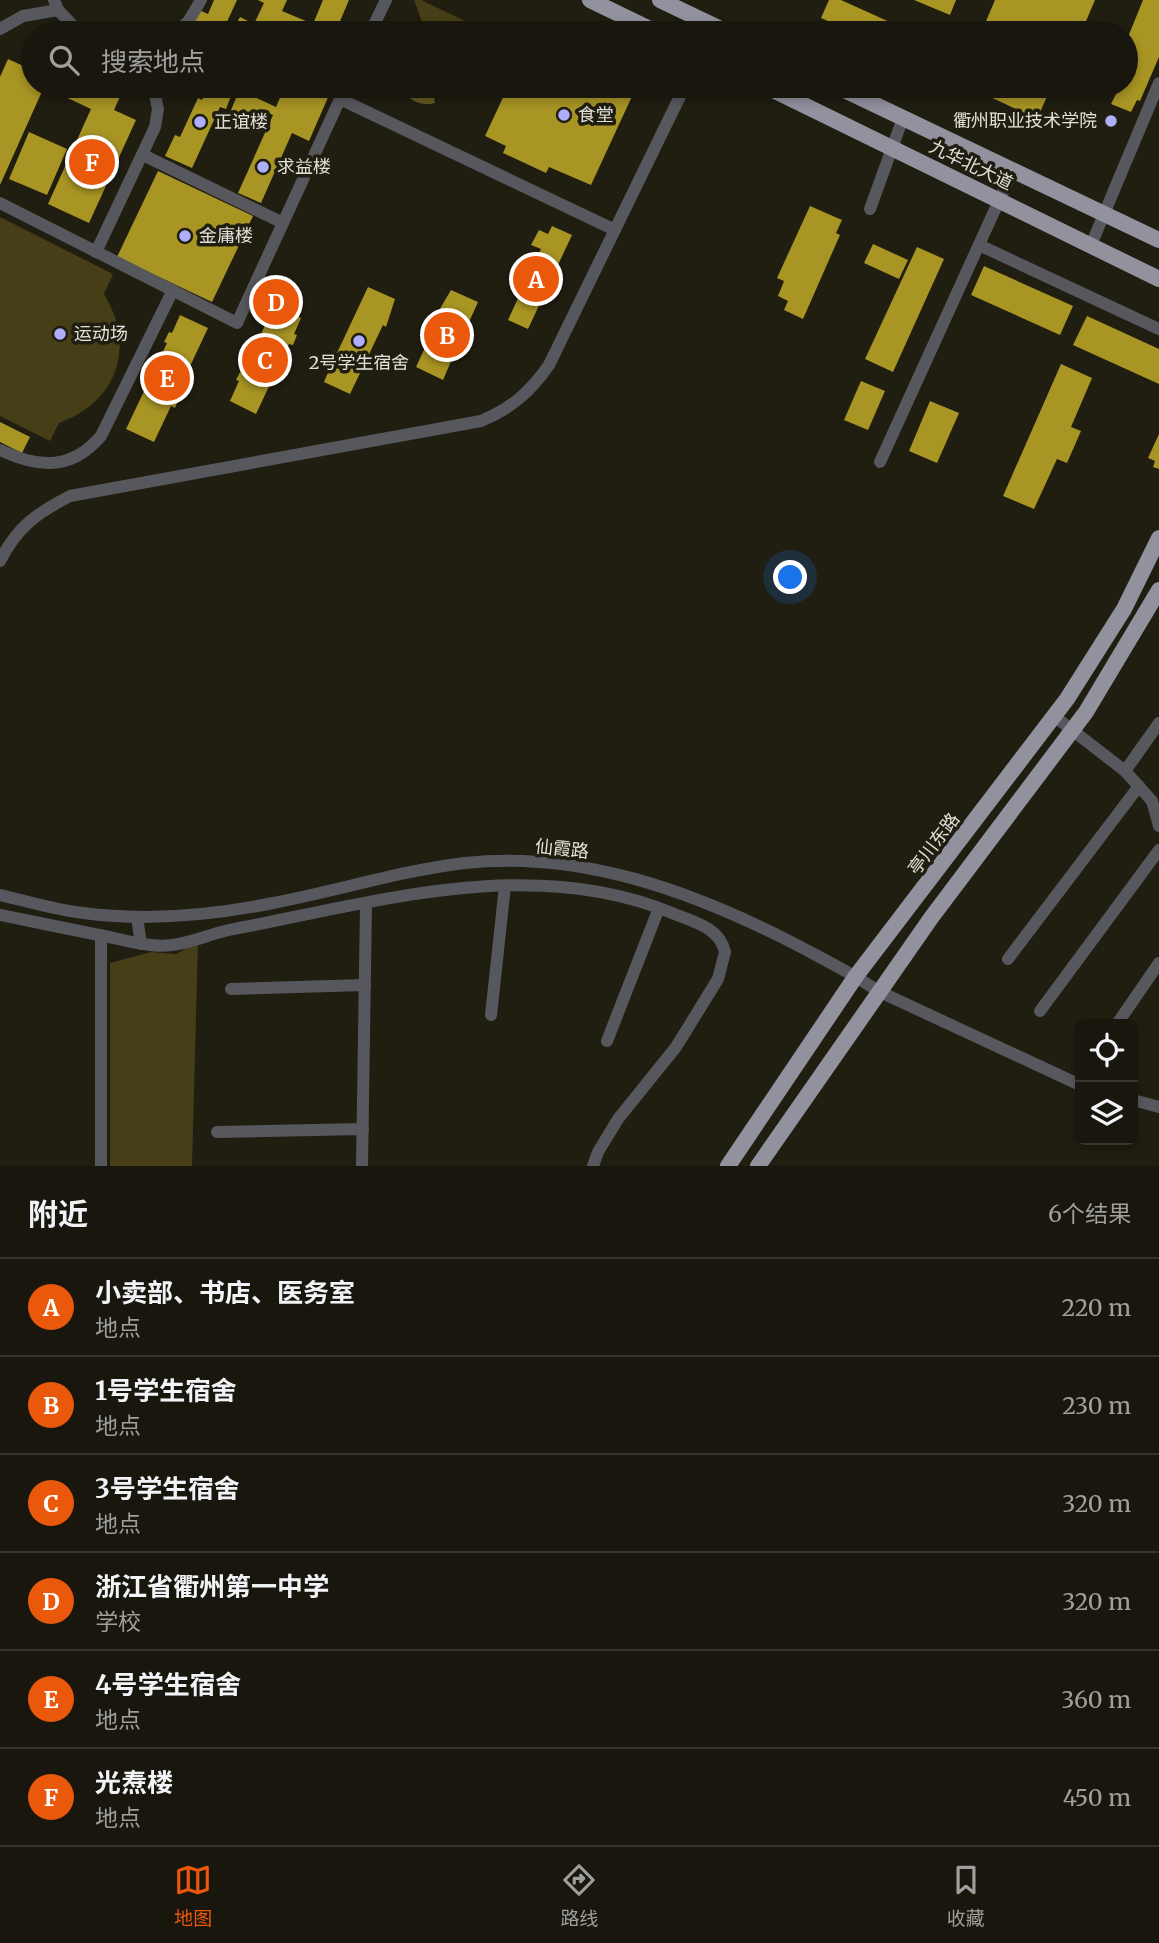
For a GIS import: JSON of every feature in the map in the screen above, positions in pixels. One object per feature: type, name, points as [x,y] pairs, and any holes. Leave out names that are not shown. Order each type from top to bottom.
[{"type":"main road","points":[[590,0],[633,21]]},
{"type":"main road","points":[[660,0],[704,21]]},
{"type":"main road","name":"九华北大道","points":[[790,98],[1159,279]]},
{"type":"main road","name":"九华北大道","points":[[861,98],[1159,240]]},
{"type":"main road","name":"亭川东路","points":[[727,1166],[856,976],[1054,716],[1124,609],[1159,538]]},
{"type":"main road","points":[[758,1166],[878,991],[1072,730],[1143,620],[1159,590]]},
{"type":"street","points":[[189,21],[201,0]]},
{"type":"street","points":[[376,21],[386,0]]},
{"type":"street","points":[[0,29],[23,16],[56,5],[70,21]]},
{"type":"street","points":[[1091,245],[1159,83]]},
{"type":"street","points":[[96,252],[143,155],[157,117],[157,98]]},
{"type":"street","points":[[0,561],[10,541],[38,512],[70,496],[481,421],[506,410],[531,390],[549,365],[679,98]]},
{"type":"street","points":[[0,203],[237,323],[340,99],[615,230]]},
{"type":"street","points":[[870,209],[903,118]]},
{"type":"street","points":[[143,155],[283,223]]},
{"type":"street","points":[[880,463],[1013,170]]},
{"type":"street","points":[[979,245],[1159,329]]},
{"type":"street","points":[[0,450],[37,464],[55,463],[76,457],[92,446],[101,436],[173,290]]},
{"type":"street","points":[[1054,716],[1125,771],[1155,800],[1159,826]]},
{"type":"street","points":[[1125,771],[1159,723]]},
{"type":"street","points":[[1008,959],[1139,786]]},
{"type":"street","points":[[1040,1011],[1159,850]]},
{"type":"street","name":"仙霞路","points":[[0,895],[81,913],[137,917],[181,916],[267,905],[409,871],[468,863],[538,864],[607,872],[673,889],[735,914],[856,976],[878,991],[1075,1083]]},
{"type":"street","points":[[0,915],[141,944],[173,945],[216,932],[366,904],[535,883],[585,888],[659,908],[716,934],[725,952],[723,963],[718,979],[676,1047],[618,1119],[597,1152],[593,1166]]},
{"type":"street","points":[[491,1015],[505,886]]},
{"type":"street","points":[[362,1166],[366,904]]},
{"type":"street","points":[[607,1041],[659,908]]},
{"type":"street","points":[[137,917],[141,944]]},
{"type":"street","points":[[101,935],[101,1166]]},
{"type":"street","points":[[1120,1019],[1159,964]]},
{"type":"street","points":[[231,989],[365,985]]},
{"type":"street","points":[[1138,1101],[1159,1107]]},
{"type":"street","points":[[217,1132],[363,1129]]},
{"type":"shaded area","points":[[414,0],[421,0],[465,21],[422,21]]},
{"type":"shaded area","points":[[410,98],[435,98],[435,103],[429,104]]},
{"type":"shaded area","name":"运动场","points":[[0,217],[113,274],[104,294],[114,314],[119,333],[116,370],[108,387],[95,401],[79,414],[59,423],[50,441],[0,416]]},
{"type":"shaded area","points":[[198,942],[192,1166],[110,1166],[110,963],[151,952],[176,954]]},
{"type":"building","points":[[214,0],[237,0],[227,21],[194,21],[199,10],[208,14]]},
{"type":"building","points":[[258,0],[287,0],[282,11],[306,21],[255,21],[264,3]]},
{"type":"building","points":[[323,0],[349,0],[340,21],[314,21]]},
{"type":"building","points":[[829,0],[841,0],[887,21],[828,21],[821,18]]},
{"type":"building","points":[[914,0],[956,0],[950,15]]},
{"type":"building","points":[[995,0],[1095,0],[1086,21],[986,21]]},
{"type":"building","points":[[1143,0],[1159,0],[1159,57],[1140,101],[1137,100],[1131,112],[1111,104],[1114,98],[1138,98],[1138,21],[1134,21]]},
{"type":"building","points":[[8,59],[21,65],[21,98],[39,98],[0,185],[0,77]]},
{"type":"building","points":[[68,98],[119,98],[114,110],[136,120],[89,223],[48,204],[91,109]]},
{"type":"building","points":[[198,98],[230,98],[226,109],[220,107],[192,168],[165,156],[175,135],[180,137]]},
{"type":"building","points":[[236,98],[257,98],[276,107],[280,98],[328,98],[309,141],[292,133],[261,203],[238,193],[273,115],[260,109],[255,120],[231,110]]},
{"type":"building","name":"食堂","points":[[503,98],[631,98],[591,185],[549,167],[546,173],[503,153],[506,146],[485,136]]},
{"type":"building","points":[[992,98],[1046,98],[1037,119]]},
{"type":"building","points":[[29,132],[67,149],[47,195],[9,179]]},
{"type":"building","name":"金庸楼","points":[[158,171],[253,216],[212,302],[117,257]]},
{"type":"building","points":[[810,206],[842,220],[836,233],[840,235],[803,319],[784,310],[788,301],[778,296],[784,281],[777,278]]},
{"type":"building","points":[[552,226],[572,235],[528,329],[508,320],[526,281],[517,276],[524,260],[533,265],[541,249],[531,245],[539,230],[548,234]]},
{"type":"building","points":[[873,244],[908,260],[899,279],[864,263]]},
{"type":"building","points":[[917,247],[944,259],[893,372],[865,359]]},
{"type":"building","points":[[984,266],[1073,306],[1060,335],[971,295]]},
{"type":"building","name":"2号学生宿舍","points":[[368,287],[395,299],[386,327],[383,325],[350,394],[324,382],[332,363],[329,361],[334,351],[337,353]]},
{"type":"building","points":[[451,290],[478,302],[457,349],[460,350],[455,360],[452,359],[443,380],[416,367],[441,313],[438,312]]},
{"type":"building","points":[[274,306],[301,318],[294,334],[297,335],[293,345],[289,344],[256,414],[230,401],[239,381],[236,380],[241,370],[244,371]]},
{"type":"building","points":[[180,315],[208,328],[176,396],[179,398],[175,408],[171,406],[154,442],[126,429],[167,343],[164,342],[169,332],[172,333]]},
{"type":"building","points":[[1087,316],[1159,349],[1159,384],[1073,345]]},
{"type":"building","points":[[1061,364],[1092,378],[1071,427],[1081,431],[1067,463],[1057,459],[1034,509],[1003,496]]},
{"type":"building","points":[[861,381],[885,391],[868,430],[844,420]]},
{"type":"building","points":[[930,401],[959,413],[937,463],[909,451]]},
{"type":"building","points":[[0,422],[30,437],[22,453],[0,442]]},
{"type":"building","points":[[1159,434],[1159,469],[1153,467],[1155,461],[1148,458]]},
{"type":"place","name":"食堂","points":[[564,115]]},
{"type":"place","name":"衢州职业技术学院","points":[[1111,121]]},
{"type":"place","name":"正谊楼","points":[[200,122]]},
{"type":"place","name":"光焘楼","points":[[92,162]]},
{"type":"place","name":"求益楼","points":[[263,167]]},
{"type":"place","name":"金庸楼","points":[[185,236]]},
{"type":"place","name":"小卖部、书店、医务室","points":[[536,279]]},
{"type":"place","name":"浙江省衢州第一中学","points":[[276,302]]},
{"type":"place","name":"运动场","points":[[60,334]]},
{"type":"place","name":"1号学生宿舍","points":[[447,335]]},
{"type":"place","name":"2号学生宿舍","points":[[359,341]]},
{"type":"place","name":"3号学生宿舍","points":[[265,360]]},
{"type":"place","name":"4号学生宿舍","points":[[167,378]]}]
